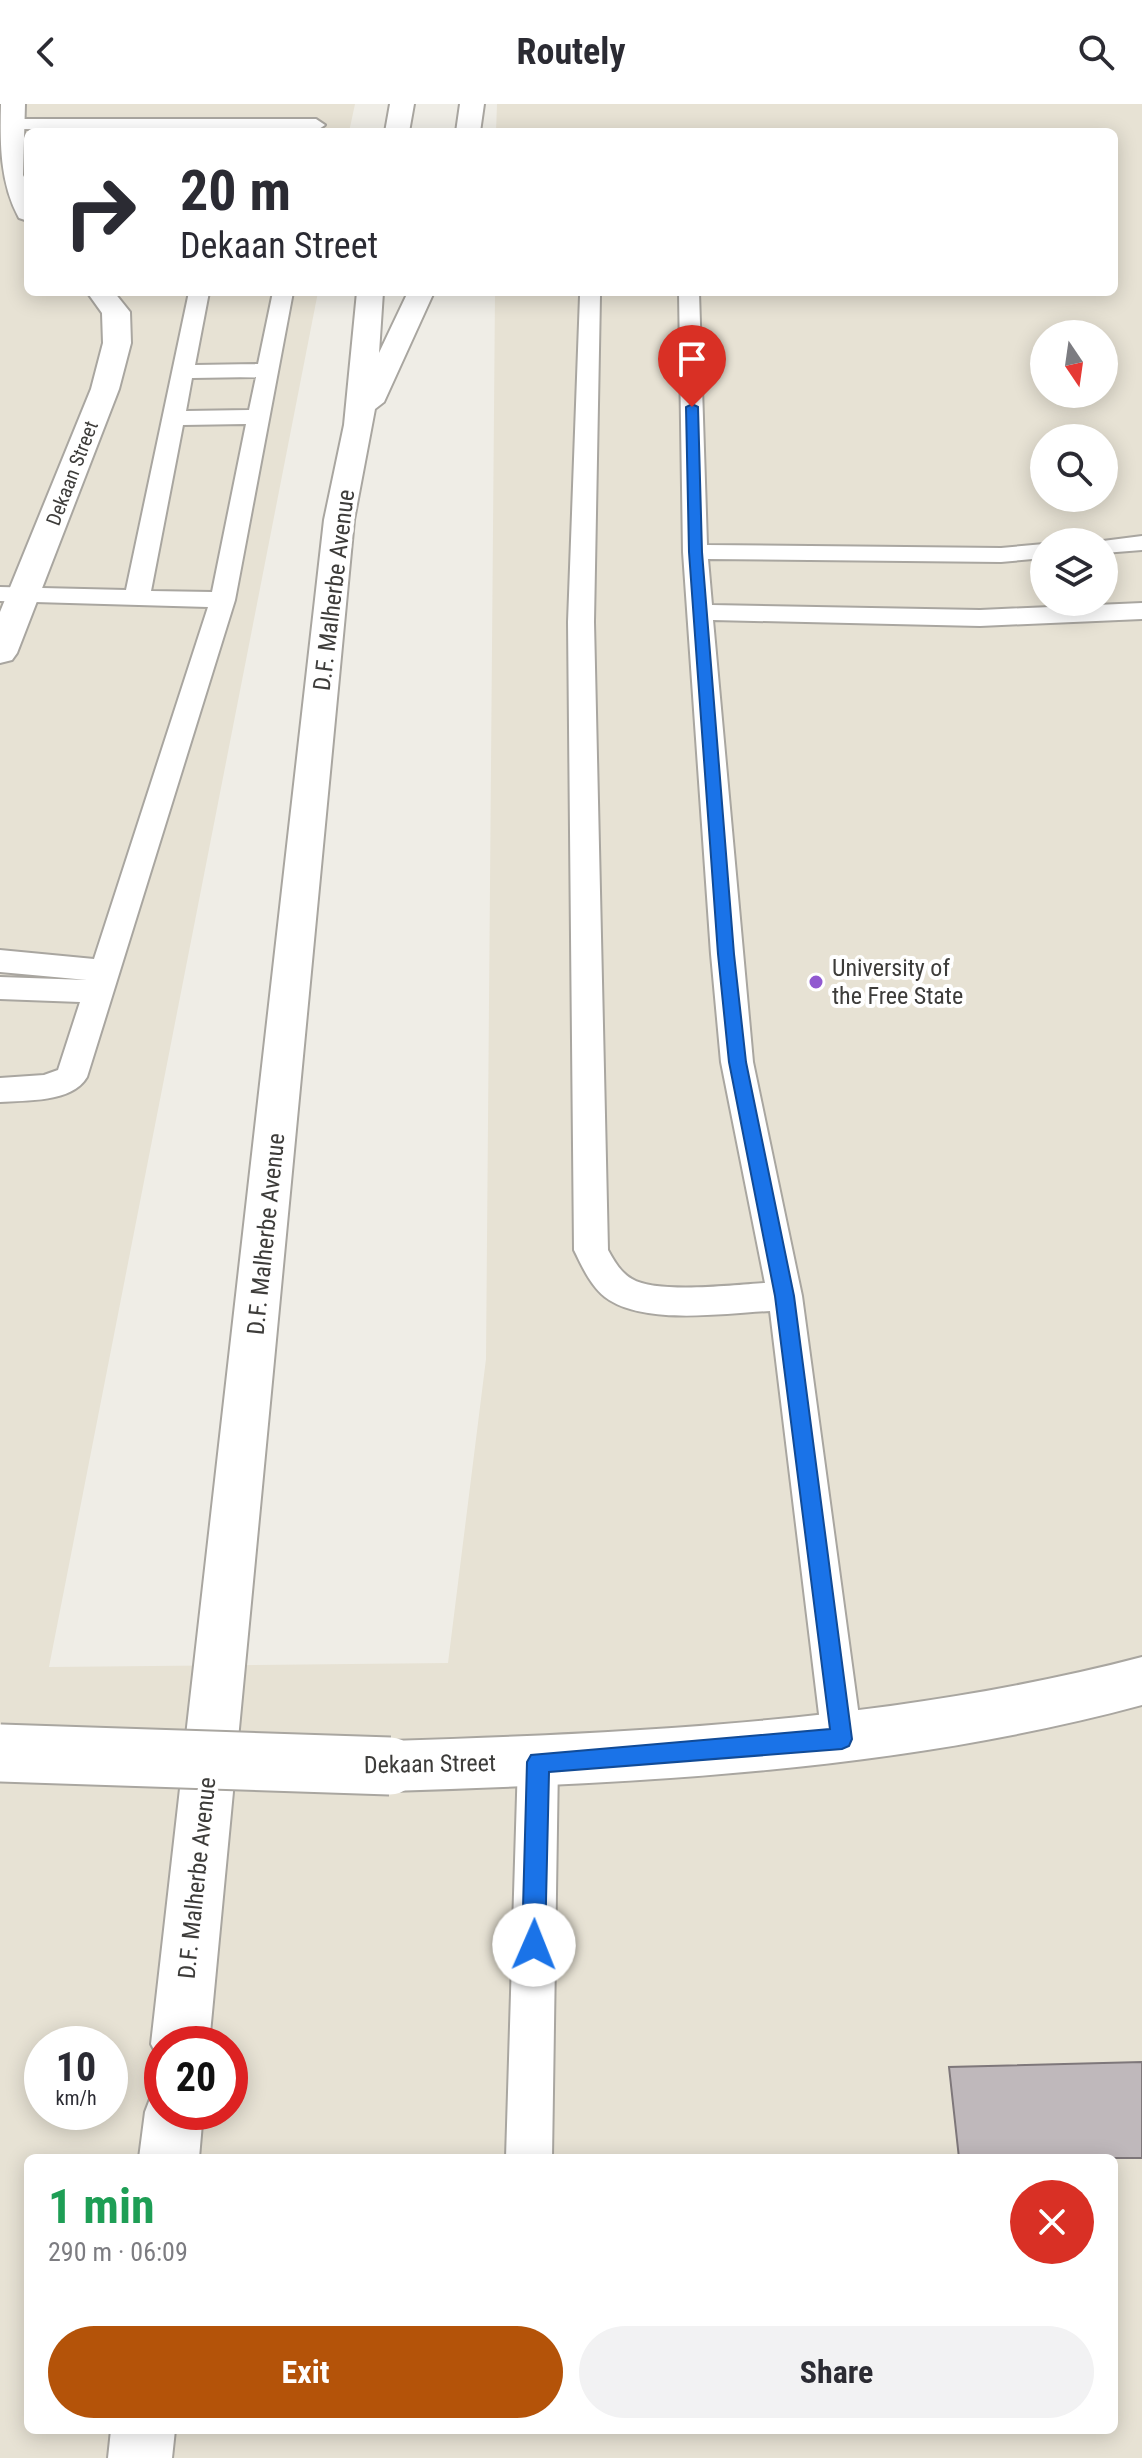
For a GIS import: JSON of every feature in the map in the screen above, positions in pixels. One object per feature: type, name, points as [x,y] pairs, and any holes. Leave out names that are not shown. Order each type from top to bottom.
[{"type":"street","points":[[398,128],[402,104]]},
{"type":"street","points":[[469,128],[472,104]]},
{"type":"street","points":[[14,114],[11,175],[24,204]]},
{"type":"street","name":"Dekaan Street","points":[[0,653],[12,595],[105,389],[117,343],[116,312],[103,296]]},
{"type":"street","name":"D.F. Malherbe Avenue","points":[[182,2026],[339,520],[359,425],[370,296]]},
{"type":"street","name":"D.F. Malherbe Avenue","points":[[359,425],[419,296]]},
{"type":"street","name":"Dekaan Street","points":[[0,1753],[390,1766],[538,1762],[842,1739],[1064,1703],[1142,1681]]},
{"type":"street","points":[[169,2154],[172,2130]]},
{"type":"street","points":[[140,2458],[143,2434]]},
{"type":"lane","points":[[145,128],[152,104]]},
{"type":"lane","points":[[231,128],[237,104]]},
{"type":"lane","points":[[14,114],[145,128],[315,128],[321,104]]},
{"type":"lane","points":[[137,597],[198,296]]},
{"type":"lane","points":[[0,1090],[48,1087],[71,1077],[223,600],[282,296]]},
{"type":"lane","points":[[590,296],[581,622],[591,1250],[603,1274],[623,1292],[654,1300],[785,1296]]},
{"type":"lane","points":[[689,296],[695,552],[737,1062],[785,1296],[842,1739]]},
{"type":"lane","points":[[183,372],[268,370]]},
{"type":"lane","points":[[174,418],[259,417]]},
{"type":"lane","points":[[1118,545],[1142,543]]},
{"type":"lane","points":[[695,552],[1001,555],[1030,552]]},
{"type":"lane","points":[[12,595],[223,600]]},
{"type":"lane","points":[[700,612],[980,618],[1142,611]]},
{"type":"lane","points":[[0,961],[102,981]]},
{"type":"lane","points":[[0,988],[102,981]]},
{"type":"lane","points":[[529,2154],[538,1762]]},
{"type":"shaded area","name":"University of the Free State","points":[[0,104],[355,104],[350,128],[24,128],[24,296],[317,296],[49,1667],[448,1663],[486,1359],[495,296],[1118,296],[1118,128],[496,128],[497,104],[1142,104],[1142,2458],[0,2458]]},
{"type":"building","points":[[1142,2062],[1142,2158],[1118,2158],[1118,2154],[959,2154],[949,2067]]},
{"type":"place","name":"University of the Free State","points":[[816,982]]},
{"type":"route","points":[[534,1945],[538,1762],[842,1739],[785,1296],[737,1062],[695,552],[692,407]]}]
